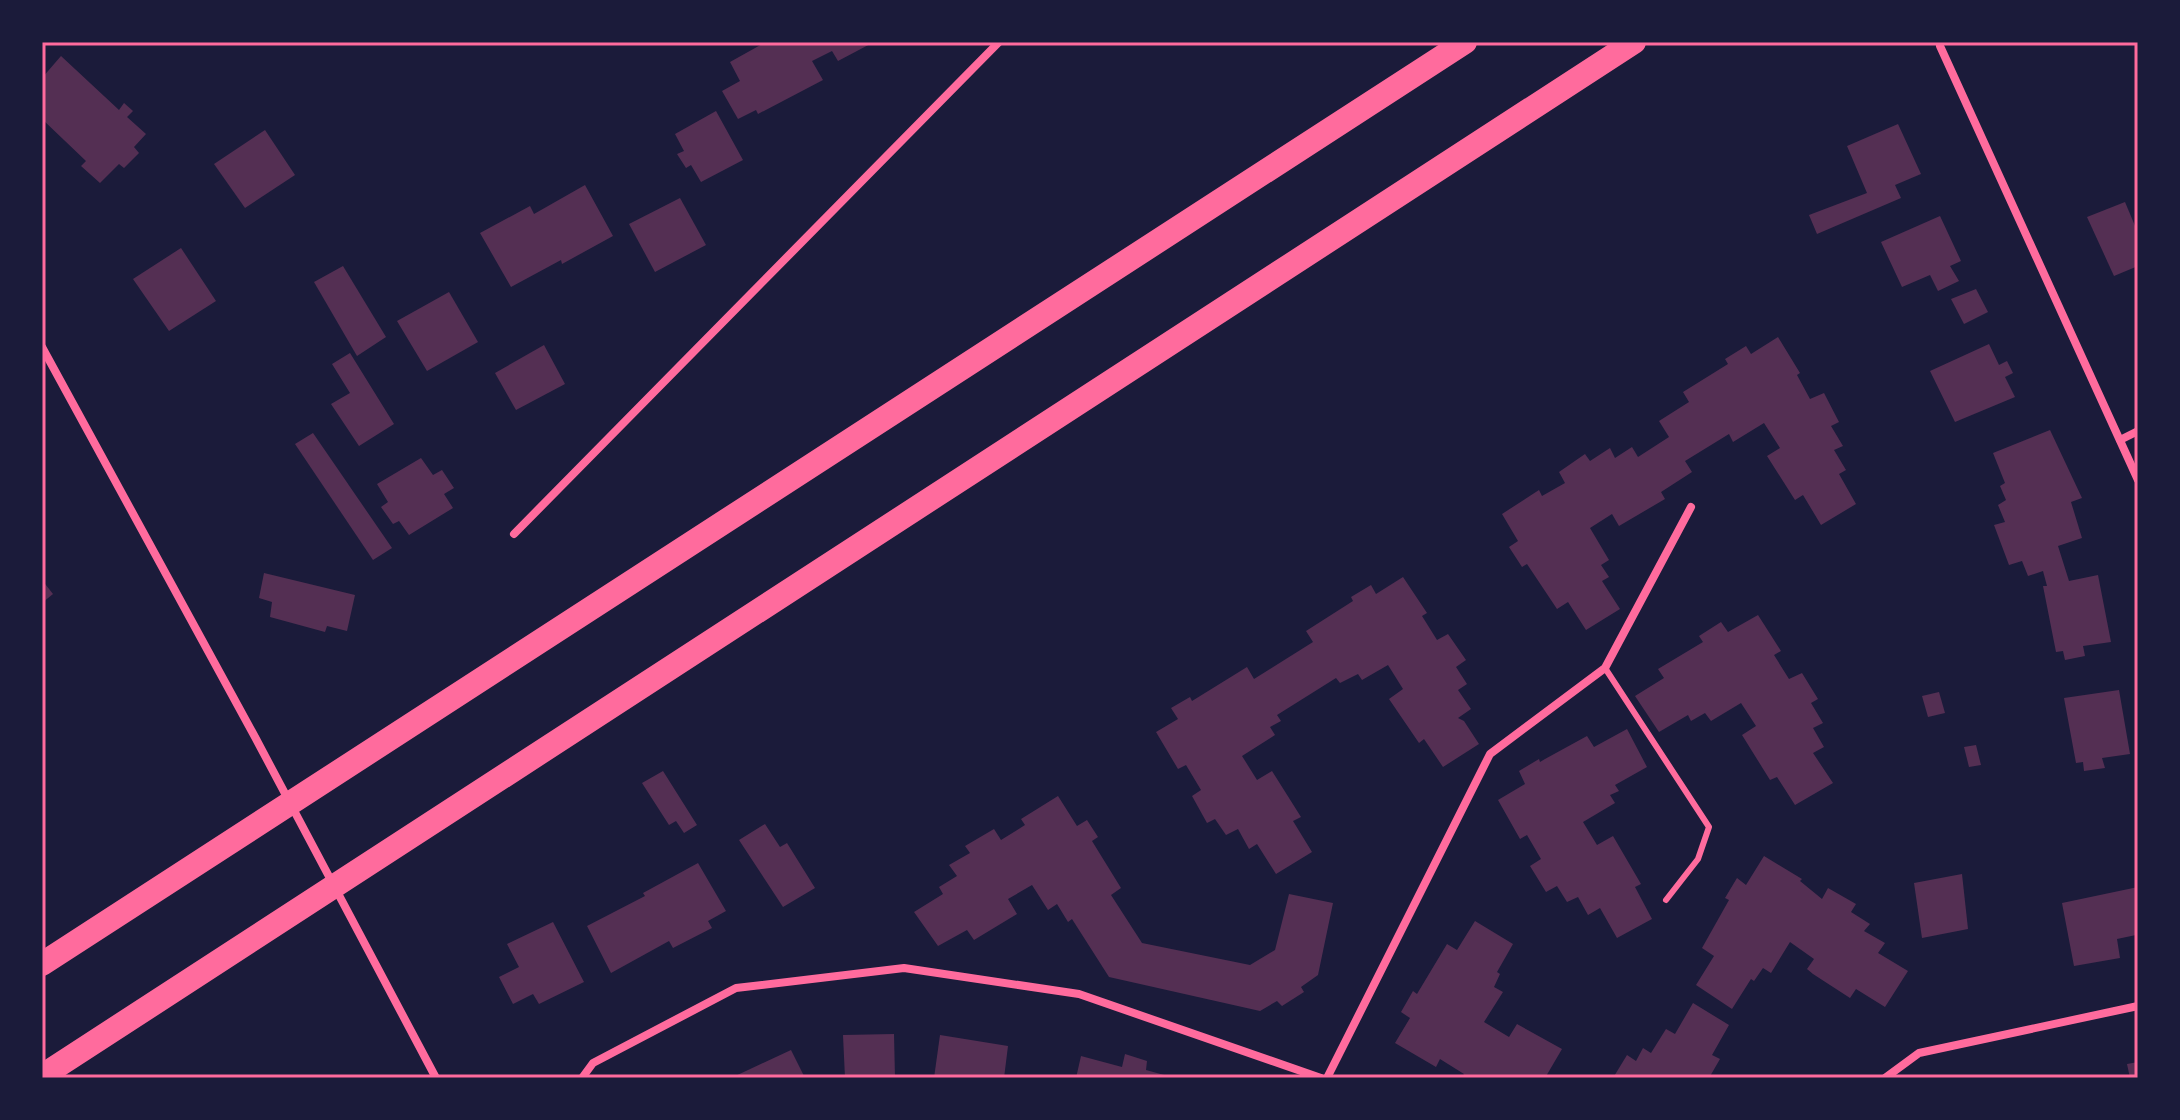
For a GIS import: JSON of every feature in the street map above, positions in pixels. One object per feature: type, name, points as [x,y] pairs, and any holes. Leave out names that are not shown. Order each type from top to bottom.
[{"type":"highway","points":[[42,964],[1465,42]]},
{"type":"highway","points":[[42,1076],[1632,43],[1655,42]]},
{"type":"street","points":[[514,534],[999,42]]},
{"type":"street","points":[[1940,46],[2138,480]]},
{"type":"street","points":[[42,347],[255,737],[436,1078]]},
{"type":"street","points":[[2120,440],[2138,431]]},
{"type":"street","points":[[1327,1078],[1490,754],[1605,668],[1691,507]]},
{"type":"street","points":[[582,1078],[593,1063],[736,988],[904,968],[1079,994],[1321,1078]]},
{"type":"street","points":[[1885,1078],[1919,1053],[2138,1006]]},
{"type":"lane","points":[[1605,668],[1709,827],[1698,859],[1666,900]]},
{"type":"building","points":[[766,42],[874,42],[838,61],[832,51],[812,61],[823,80],[758,114],[756,110],[738,119],[722,91],[740,81],[730,62]]},
{"type":"building","points":[[61,56],[119,110],[124,103],[133,111],[127,117],[146,134],[134,147],[139,153],[124,168],[119,164],[100,183],[81,166],[86,161],[42,119],[42,78]]},
{"type":"building","points":[[716,111],[743,160],[701,182],[691,165],[686,168],[677,154],[684,151],[675,134]]},
{"type":"building","points":[[1898,124],[1921,174],[1895,185],[1901,198],[1817,234],[1809,215],[1867,193],[1847,146]]},
{"type":"building","points":[[265,130],[295,175],[245,208],[214,164]]},
{"type":"building","points":[[585,185],[613,236],[511,287],[480,233],[530,206],[534,214]]},
{"type":"building","points":[[680,198],[706,245],[655,272],[629,224]]},
{"type":"building","points":[[2125,202],[2138,233],[2138,266],[2114,276],[2087,217]]},
{"type":"building","points":[[1940,216],[1961,261],[1950,266],[1959,281],[1938,291],[1930,275],[1902,287],[1881,242]]},
{"type":"building","points":[[181,248],[216,301],[169,331],[133,279]]},
{"type":"building","points":[[343,266],[386,337],[357,356],[314,282]]},
{"type":"building","points":[[1976,289],[1988,312],[1964,324],[1951,299]]},
{"type":"building","points":[[449,292],[478,342],[427,371],[397,321]]},
{"type":"building","points":[[1778,337],[1800,373],[1797,375],[1810,399],[1824,393],[1839,422],[1831,426],[1843,446],[1834,450],[1846,470],[1839,474],[1856,504],[1821,525],[1803,495],[1795,500],[1767,456],[1780,448],[1764,423],[1733,442],[1729,434],[1685,461],[1692,472],[1661,492],[1665,499],[1619,526],[1612,514],[1590,528],[1609,560],[1601,565],[1609,577],[1602,581],[1620,609],[1586,630],[1568,602],[1557,609],[1527,564],[1522,567],[1509,547],[1518,541],[1502,514],[1539,490],[1542,496],[1565,483],[1559,472],[1585,454],[1590,461],[1610,448],[1615,458],[1632,447],[1638,457],[1669,437],[1659,421],[1689,402],[1683,392],[1728,364],[1725,359],[1746,346],[1751,354]]},
{"type":"building","points":[[1989,344],[1999,365],[2007,361],[2013,373],[2005,377],[2015,397],[1955,422],[1930,371]]},
{"type":"building","points":[[544,345],[565,384],[516,410],[495,373]]},
{"type":"building","points":[[350,353],[394,424],[359,446],[331,404],[350,393],[332,364]]},
{"type":"building","points":[[2050,430],[2082,498],[2071,502],[2082,538],[2058,546],[2069,581],[2098,575],[2111,642],[2083,646],[2085,656],[2065,660],[2063,651],[2056,652],[2043,571],[2028,576],[2022,561],[2009,565],[1994,525],[2005,522],[1998,505],[2006,500],[2000,486],[2005,483],[1993,453]]},
{"type":"building","points":[[313,433],[392,548],[373,560],[295,444]]},
{"type":"building","points":[[421,458],[433,475],[442,470],[454,488],[444,494],[453,508],[409,535],[399,521],[393,524],[381,507],[388,502],[377,484]]},
{"type":"building","points":[[264,573],[355,595],[347,631],[327,626],[325,632],[270,617],[272,602],[259,598]]},
{"type":"building","points":[[1403,577],[1427,613],[1422,616],[1437,640],[1448,634],[1466,660],[1456,667],[1467,684],[1458,690],[1471,709],[1458,718],[1464,721],[1479,744],[1443,767],[1424,739],[1419,743],[1389,699],[1403,689],[1388,665],[1362,680],[1358,674],[1340,683],[1336,678],[1277,715],[1281,721],[1270,727],[1275,735],[1242,756],[1257,780],[1272,771],[1301,817],[1293,821],[1312,852],[1276,874],[1257,844],[1249,849],[1238,829],[1226,835],[1215,819],[1207,823],[1192,796],[1201,790],[1186,765],[1178,769],[1156,732],[1178,719],[1171,708],[1190,697],[1192,701],[1247,667],[1254,679],[1313,642],[1306,631],[1353,601],[1351,597],[1371,585],[1376,594]]},
{"type":"building","points":[[42,580],[53,594],[42,603]]},
{"type":"building","points":[[1758,615],[1781,651],[1774,655],[1789,679],[1802,673],[1818,699],[1811,703],[1823,723],[1813,728],[1824,747],[1813,753],[1833,783],[1795,805],[1777,777],[1770,780],[1742,735],[1756,726],[1741,703],[1711,721],[1705,713],[1691,721],[1688,715],[1659,732],[1635,696],[1664,678],[1658,669],[1703,642],[1699,636],[1721,622],[1728,632]]},
{"type":"building","points":[[2119,690],[2130,754],[2102,758],[2105,768],[2084,771],[2083,762],[2076,763],[2064,698]]},
{"type":"building","points":[[1939,692],[1945,713],[1928,717],[1922,696]]},
{"type":"building","points":[[1627,729],[1647,767],[1615,785],[1619,791],[1610,795],[1615,803],[1583,822],[1597,845],[1613,836],[1641,884],[1635,887],[1652,919],[1617,938],[1600,908],[1588,915],[1578,897],[1567,902],[1557,886],[1546,892],[1530,866],[1541,859],[1527,835],[1520,839],[1498,800],[1525,784],[1519,771],[1539,759],[1540,762],[1587,736],[1594,747]]},
{"type":"building","points":[[1976,745],[1981,765],[1969,767],[1964,747]]},
{"type":"building","points":[[663,771],[697,825],[684,833],[676,821],[669,825],[642,783]]},
{"type":"building","points":[[1058,796],[1077,826],[1087,820],[1098,837],[1092,841],[1121,888],[1111,895],[1142,943],[1250,965],[1275,950],[1289,894],[1333,903],[1318,975],[1301,987],[1304,992],[1282,1006],[1277,1001],[1260,1011],[1109,977],[1072,919],[1068,922],[1057,904],[1048,910],[1032,885],[1008,899],[1017,914],[974,940],[967,930],[938,946],[914,912],[943,894],[939,887],[957,876],[949,865],[970,853],[965,846],[994,829],[1001,840],[1025,825],[1021,819]]},
{"type":"building","points":[[765,824],[780,847],[787,843],[815,888],[783,907],[739,840]]},
{"type":"building","points":[[1764,856],[1802,879],[1800,881],[1822,899],[1828,888],[1856,904],[1851,912],[1870,924],[1864,931],[1885,943],[1878,953],[1908,971],[1885,1007],[1856,989],[1850,998],[1813,974],[1807,969],[1814,959],[1790,942],[1771,973],[1763,968],[1754,981],[1751,979],[1732,1009],[1696,985],[1714,956],[1702,948],[1729,900],[1725,898],[1737,878],[1746,885]]},
{"type":"building","points":[[698,863],[726,911],[708,921],[712,928],[673,948],[669,941],[611,973],[587,926],[645,896],[643,893]]},
{"type":"building","points":[[1962,874],[1968,929],[1922,938],[1914,883]]},
{"type":"building","points":[[2138,887],[2136,935],[2117,939],[2120,958],[2074,966],[2062,903]]},
{"type":"building","points":[[1475,921],[1513,944],[1497,972],[1500,974],[1494,987],[1503,992],[1484,1022],[1509,1037],[1517,1024],[1562,1049],[1545,1078],[1461,1078],[1464,1074],[1440,1059],[1436,1067],[1395,1043],[1410,1018],[1401,1012],[1413,991],[1417,994],[1447,944],[1457,950]]},
{"type":"building","points":[[553,922],[584,982],[539,1004],[533,994],[513,1004],[499,977],[519,967],[507,944]]},
{"type":"building","points":[[1693,1003],[1729,1025],[1712,1055],[1720,1059],[1709,1078],[1613,1078],[1627,1055],[1636,1061],[1643,1048],[1651,1053],[1666,1029],[1675,1034]]},
{"type":"building","points":[[894,1034],[895,1078],[845,1078],[843,1035]]},
{"type":"building","points":[[940,1035],[1008,1046],[1004,1078],[934,1078]]},
{"type":"building","points":[[791,1050],[805,1078],[731,1078]]},
{"type":"building","points":[[1125,1054],[1147,1061],[1146,1070],[1175,1078],[1076,1078],[1081,1056],[1122,1067]]},
{"type":"building","points":[[2138,1062],[2138,1078],[2130,1078],[2127,1064]]}]
